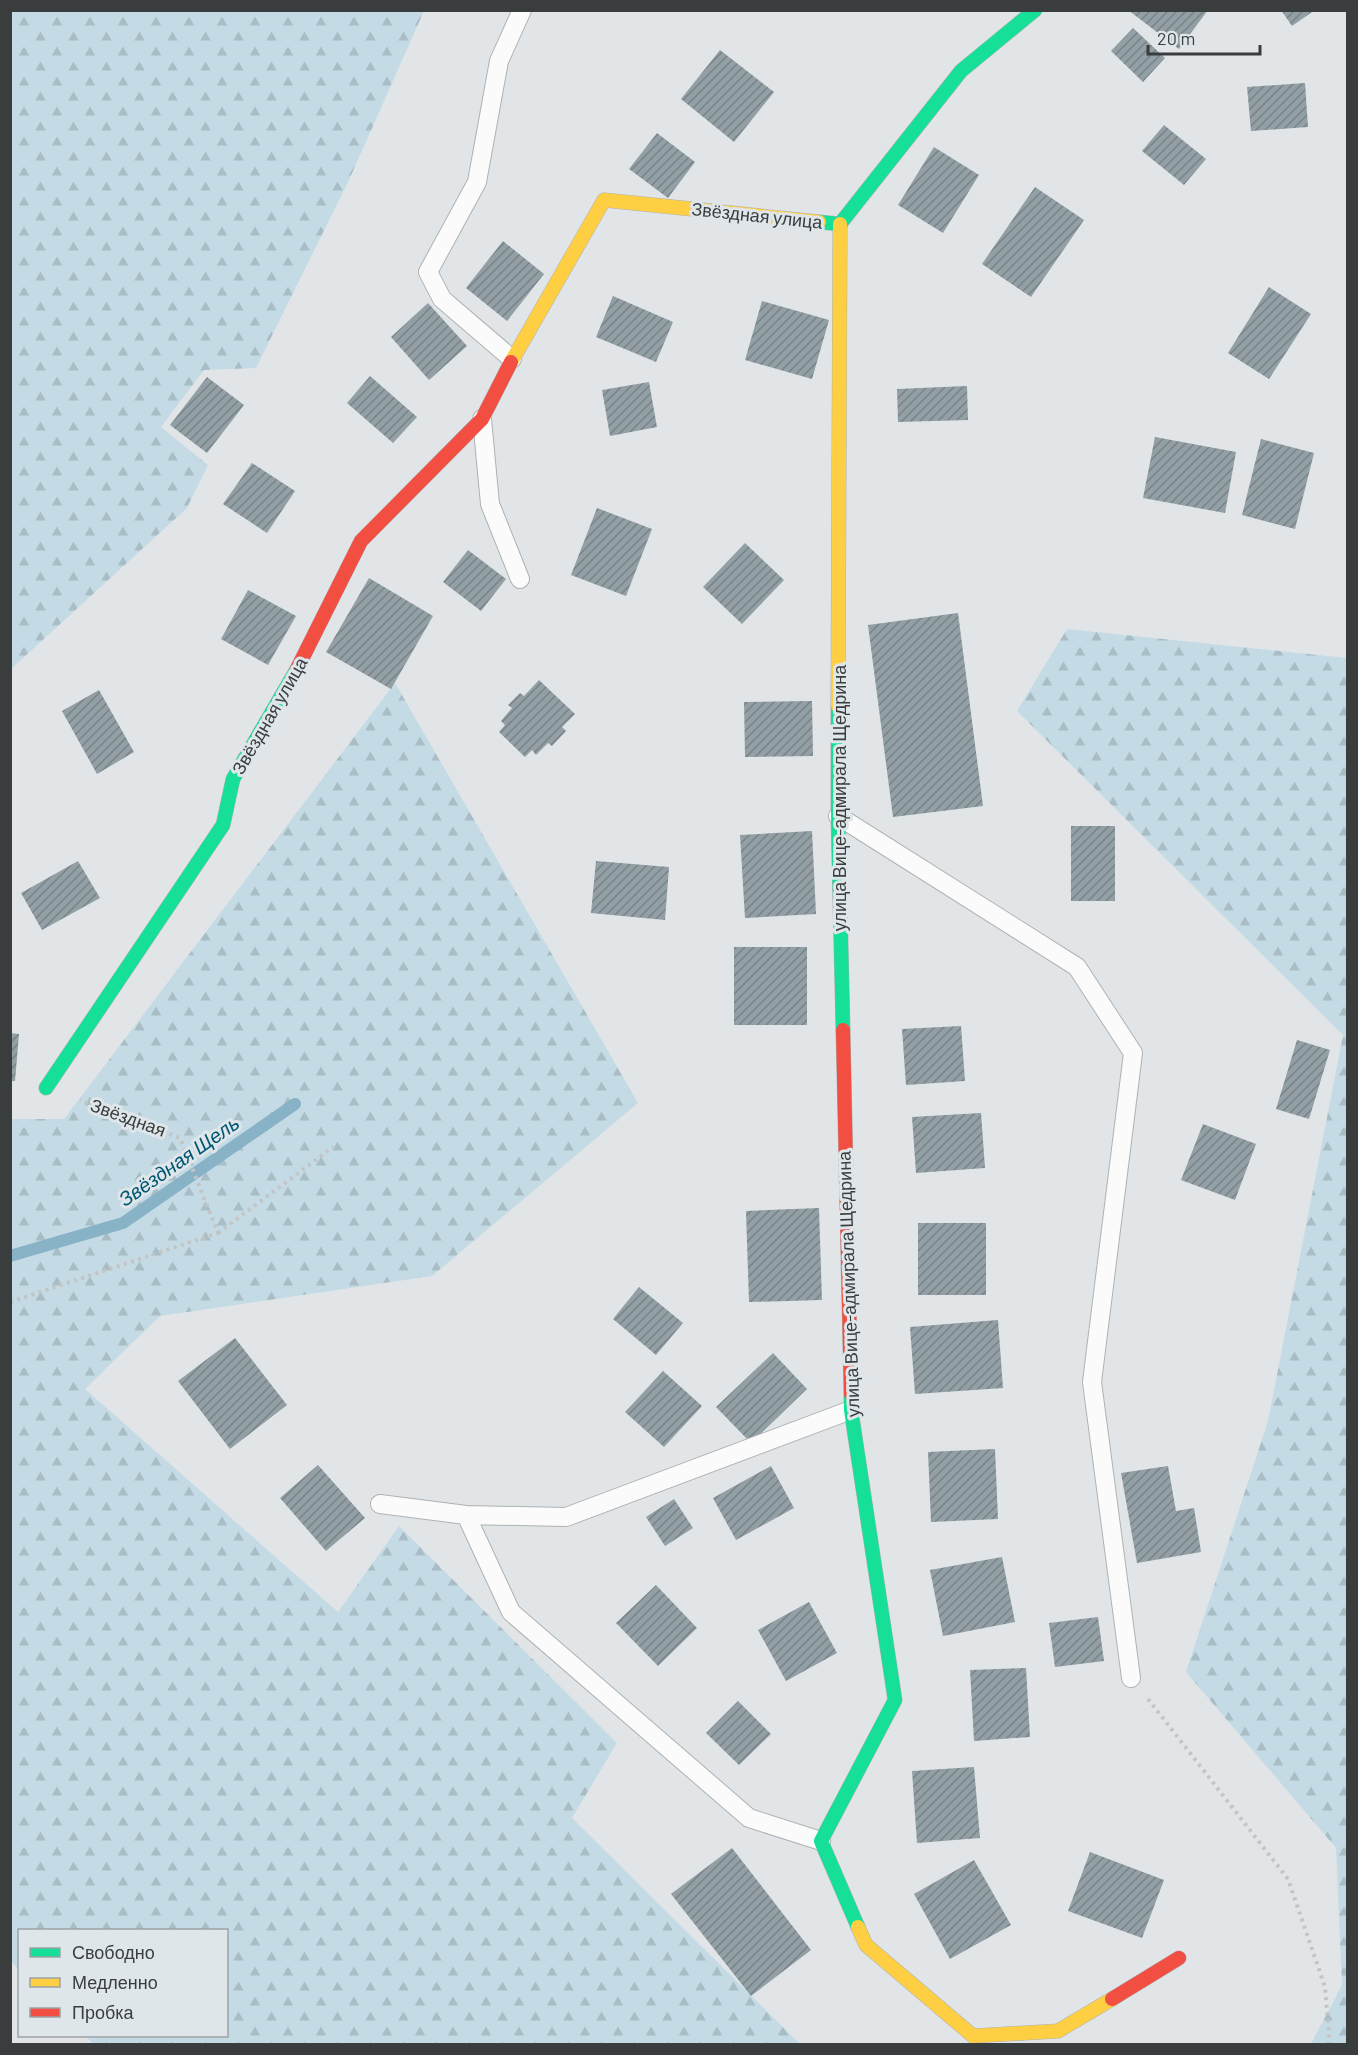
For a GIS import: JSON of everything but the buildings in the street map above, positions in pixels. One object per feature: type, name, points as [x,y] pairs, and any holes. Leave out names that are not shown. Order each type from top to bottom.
[{"type":"street","name":"Звёздная улица","points":[[46,1088],[223,825],[233,779],[308,651],[361,541],[482,419],[512,359],[604,200],[840,224],[961,71],[1035,10]]},
{"type":"street","name":"улица Вице-адмирала Щедрина","points":[[821,1841],[895,1700],[851,1410],[838,816],[840,224]]},
{"type":"street","points":[[821,1841],[866,1946],[974,2040],[1058,2031],[1179,1958]]},
{"type":"lane","points":[[512,359],[442,299],[428,272],[477,182],[499,61],[522,10]]},
{"type":"lane","points":[[482,419],[490,504],[520,579]]},
{"type":"lane","points":[[838,816],[1077,967],[1133,1053],[1092,1382],[1131,1678]]},
{"type":"lane","points":[[380,1504],[466,1515],[566,1517],[851,1410]]},
{"type":"lane","points":[[466,1515],[511,1612],[749,1818],[821,1841]]},
{"type":"path","name":"Звёздная","points":[[46,1088],[180,1138],[218,1233]]},
{"type":"path","points":[[10,1302],[218,1233],[333,1147]]},
{"type":"path","points":[[1131,1678],[1288,1879],[1325,1988],[1330,2044]]},
{"type":"green space","points":[[14,11],[424,11],[349,180],[256,368],[204,370],[161,427],[208,465],[187,508],[11,669],[10,14]]},
{"type":"green space","points":[[1067,629],[1347,658],[1347,2044],[1311,2044],[1342,1985],[1336,1848],[1186,1672],[1268,1421],[1343,1035],[1017,711]]},
{"type":"green space","points":[[395,683],[638,1103],[432,1276],[160,1316],[85,1389],[338,1612],[399,1526],[617,1743],[572,1818],[800,2044],[94,2044],[86,2037],[228,2037],[228,1929],[18,1929],[18,1969],[11,1961],[10,1119],[64,1119]]},
{"type":"waterway","name":"Звёздная Щель","points":[[10,1256],[123,1223],[295,1104]]},
{"type":"traffic: fast","points":[[819,222],[840,224],[961,71],[1035,10]]},
{"type":"traffic: fast","points":[[46,1088],[223,825],[233,779],[297,669]]},
{"type":"traffic: fast","points":[[838,706],[843,1030]]},
{"type":"traffic: fast","points":[[851,1394],[851,1410],[895,1700],[821,1841],[858,1927]]},
{"type":"traffic: slow","points":[[511,362],[604,200],[819,222]]},
{"type":"traffic: slow","points":[[838,706],[840,224]]},
{"type":"traffic: slow","points":[[858,1927],[866,1945],[973,2036],[1058,2031],[1112,1999]]},
{"type":"traffic: jam","points":[[297,669],[361,541],[482,419],[511,362]]},
{"type":"traffic: jam","points":[[843,1030],[851,1394]]},
{"type":"traffic: jam","points":[[1112,1999],[1179,1958]]}]
